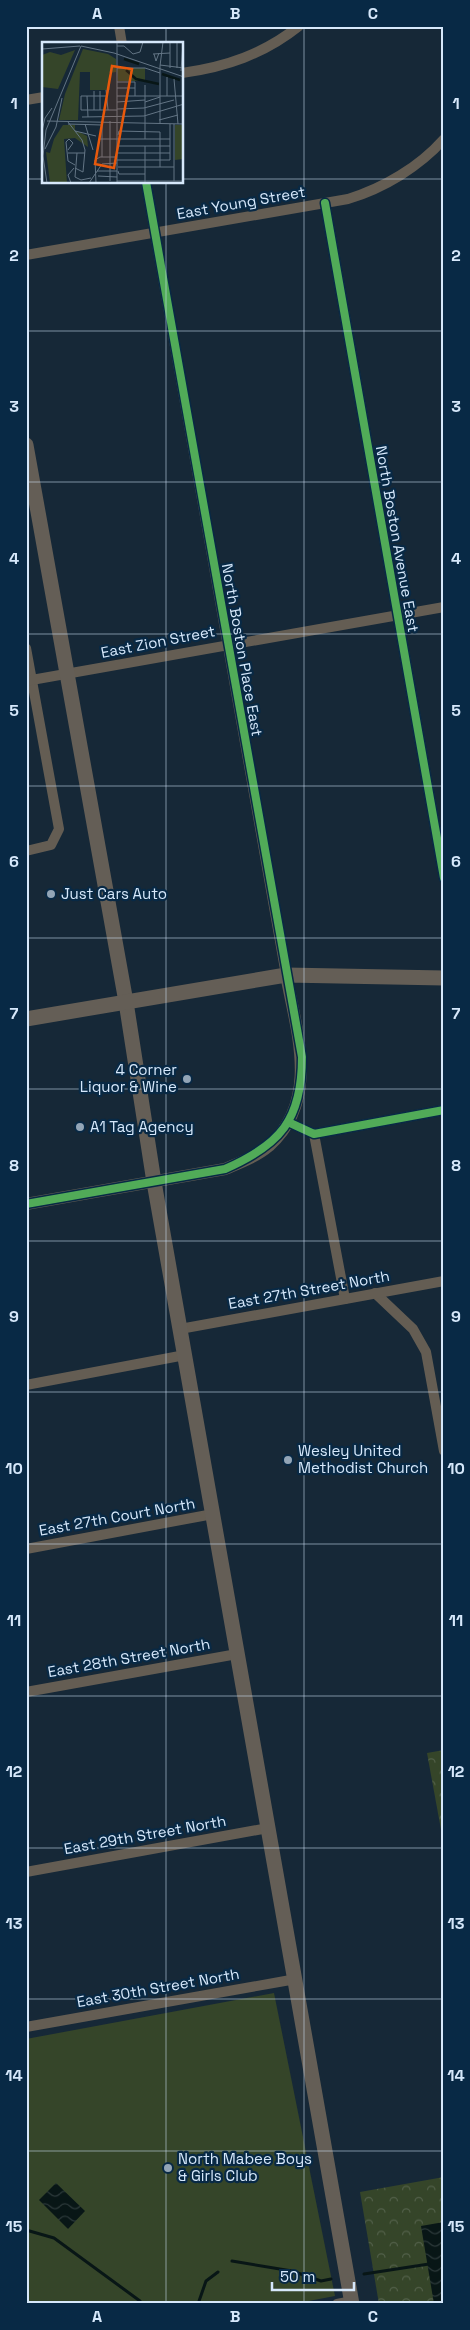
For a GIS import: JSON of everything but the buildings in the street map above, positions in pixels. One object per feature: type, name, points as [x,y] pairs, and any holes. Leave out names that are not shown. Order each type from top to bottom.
[{"type":"main road","points":[[26,445],[126,1002],[154,1182],[296,1979],[347,2303]]},
{"type":"main road","points":[[26,1020],[286,975],[444,978]]},
{"type":"street","points":[[119,26],[122,42]]},
{"type":"street","points":[[184,74],[217,67],[259,53],[283,39],[299,26]]},
{"type":"street","points":[[26,100],[42,97]]},
{"type":"street","name":"East Young Street","points":[[26,255],[324,203],[370,192],[399,176],[434,150],[444,139]]},
{"type":"street","name":"North Boston Place East","points":[[26,1204],[224,1169],[250,1158],[269,1146],[288,1122],[297,1100],[302,1079],[302,1057],[146,184]]},
{"type":"street","name":"North Boston Avenue East","points":[[324,203],[444,878]]},
{"type":"street","name":"East Zion Street","points":[[29,681],[227,644],[444,607]]},
{"type":"street","points":[[26,648],[29,681],[59,829],[56,838],[46,848],[26,851]]},
{"type":"street","points":[[288,1122],[314,1134],[444,1110]]},
{"type":"street","points":[[314,1134],[345,1299]]},
{"type":"street","name":"East 27th Street North","points":[[180,1329],[444,1281]]},
{"type":"street","points":[[375,1293],[413,1329],[426,1352],[444,1451]]},
{"type":"street","points":[[26,1385],[185,1355]]},
{"type":"street","name":"East 27th Court North","points":[[26,1549],[213,1514]]},
{"type":"street","name":"East 28th Street North","points":[[26,1692],[237,1654]]},
{"type":"street","name":"East 29th Street North","points":[[26,1872],[268,1828]]},
{"type":"street","name":"East 30th Street North","points":[[26,2027],[296,1979]]},
{"type":"green space","points":[[444,1750],[444,1846],[427,1753]]},
{"type":"green space","name":"North Mabee Boys & Girls Club","points":[[274,1993],[335,2296],[293,2304],[26,2304],[26,2039]]},
{"type":"green space","points":[[444,2177],[444,2304],[379,2304],[360,2192]]},
{"type":"water","points":[[56,2183],[85,2211],[68,2229],[39,2200]]},
{"type":"water","points":[[444,2222],[444,2304],[434,2304],[421,2226]]},
{"type":"waterway","points":[[26,2230],[54,2238],[140,2301]]},
{"type":"waterway","points":[[232,2261],[292,2271],[321,2281],[331,2279]]},
{"type":"waterway","points":[[364,2274],[429,2264]]},
{"type":"waterway","points":[[198,2304],[206,2281],[218,2272]]},
{"type":"cycle path","points":[[26,1204],[225,1169],[244,1160],[274,1140],[292,1114],[298,1098],[301,1079],[302,1057],[146,184]]},
{"type":"cycle path","points":[[325,203],[444,878]]},
{"type":"cycle path","points":[[288,1122],[314,1134],[444,1110]]},
{"type":"place","name":"Just Cars Auto","points":[[51,894]]},
{"type":"place","name":"4 Corner Liquor & Wine","points":[[187,1079]]},
{"type":"place","name":"A1 Tag Agency","points":[[80,1127]]},
{"type":"place","name":"Wesley United Methodist Church","points":[[288,1460]]},
{"type":"place","name":"North Mabee Boys & Girls Club","points":[[168,2168]]}]
